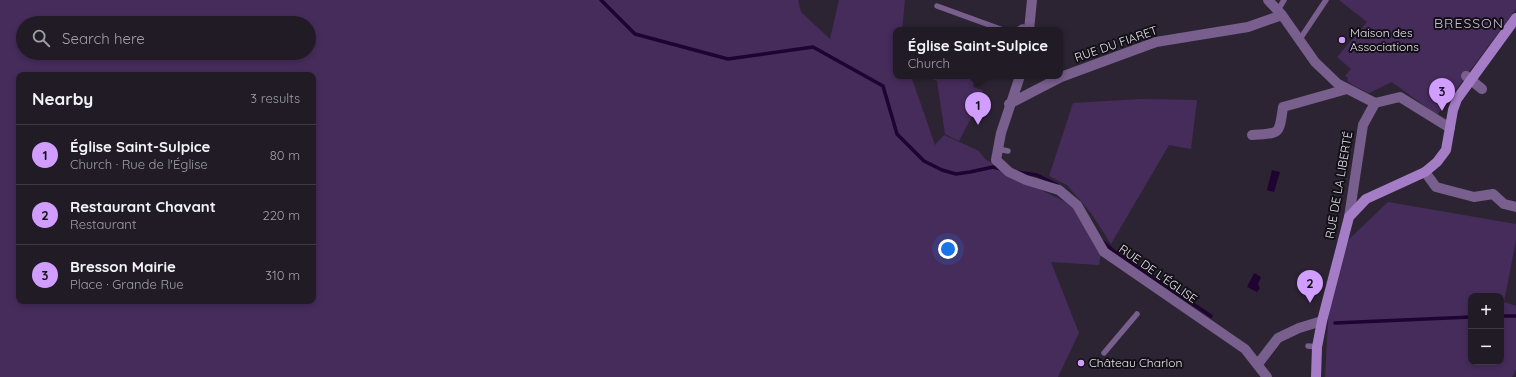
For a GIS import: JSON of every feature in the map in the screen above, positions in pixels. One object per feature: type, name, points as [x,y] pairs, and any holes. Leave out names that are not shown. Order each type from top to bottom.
[{"type":"street","points":[[1029,27],[1032,0]]},
{"type":"street","points":[[1268,0],[1300,39],[1315,62],[1338,84],[1375,103],[1400,97],[1450,128]]},
{"type":"street","name":"RUE DU FIARET","points":[[1063,77],[1156,42],[1248,27],[1280,13]]},
{"type":"street","points":[[1349,217],[1366,199],[1425,172],[1437,162],[1446,150],[1457,99],[1468,78],[1516,18]]},
{"type":"street","points":[[1468,78],[1482,89]]},
{"type":"street","name":"RUE DE L'ÉGLISE","points":[[1019,79],[1000,133],[1003,150],[996,160],[1009,172],[1026,180],[1059,190],[1077,205],[1104,252],[1245,349],[1267,377]]},
{"type":"street","name":"RUE DU FIARET","points":[[1009,104],[1058,79]]},
{"type":"street","points":[[1252,135],[1276,133],[1280,128],[1283,107],[1347,89]]},
{"type":"street","name":"RUE DE LA LIBERTÉ","points":[[1316,377],[1313,347],[1322,321],[1349,217],[1363,125],[1375,103]]},
{"type":"street","points":[[1425,172],[1436,186],[1474,198],[1493,194],[1504,204],[1516,207]]},
{"type":"street","points":[[1258,364],[1278,338],[1299,328],[1322,321]]},
{"type":"lane","points":[[1280,13],[1284,0]]},
{"type":"lane","points":[[1300,39],[1326,0]]},
{"type":"lane","points":[[937,6],[995,27]]},
{"type":"lane","points":[[1104,353],[1137,314]]},
{"type":"shaded area","points":[[0,0],[798,0],[801,12],[830,39],[839,0],[905,0],[902,27],[893,27],[893,79],[912,79],[935,145],[944,135],[979,151],[985,159],[1027,183],[1080,209],[1101,254],[1099,265],[1051,262],[1079,333],[1058,377],[0,377]]},
{"type":"shaded area","points":[[1339,0],[1516,0],[1516,9],[1437,115],[1392,82],[1369,93],[1347,81],[1348,78],[1345,76],[1351,69],[1337,57],[1367,22]]},
{"type":"shaded area","points":[[933,79],[974,79],[973,87],[983,90],[979,103],[959,141],[945,134],[937,81]]},
{"type":"shaded area","points":[[1140,99],[1197,100],[1191,149],[1169,145],[1111,244],[1091,213],[1067,185],[1049,176],[1073,103]]},
{"type":"shaded area","points":[[1272,170],[1280,172],[1274,192],[1267,190]]},
{"type":"shaded area","points":[[1388,202],[1516,224],[1516,240],[1504,302],[1516,306],[1516,370],[1512,377],[1325,377],[1329,306],[1343,245]]},
{"type":"shaded area","points":[[1254,273],[1261,277],[1258,284],[1260,288],[1257,292],[1247,287]]},
{"type":"waterway","points":[[601,0],[635,34],[728,59],[813,47],[883,86],[897,134],[924,161],[942,170],[956,174],[993,167],[1001,169]]},
{"type":"waterway","points":[[1017,172],[1037,175],[1057,185]]},
{"type":"waterway","points":[[1102,241],[1120,256],[1211,316]]},
{"type":"waterway","points":[[1504,316],[1516,316]]},
{"type":"waterway","points":[[1335,323],[1468,317]]},
{"type":"place","name":"Maison des Associations","points":[[1342,40]]},
{"type":"place","name":"Bresson Mairie","points":[[1442,111]]},
{"type":"place","name":"Église Saint-Sulpice","points":[[978,125]]},
{"type":"place","name":"Restaurant Chavant","points":[[1310,303]]},
{"type":"place","name":"Château Charlon","points":[[1081,363]]},
{"type":"district","name":"BRESSON","points":[[1469,23]]}]
